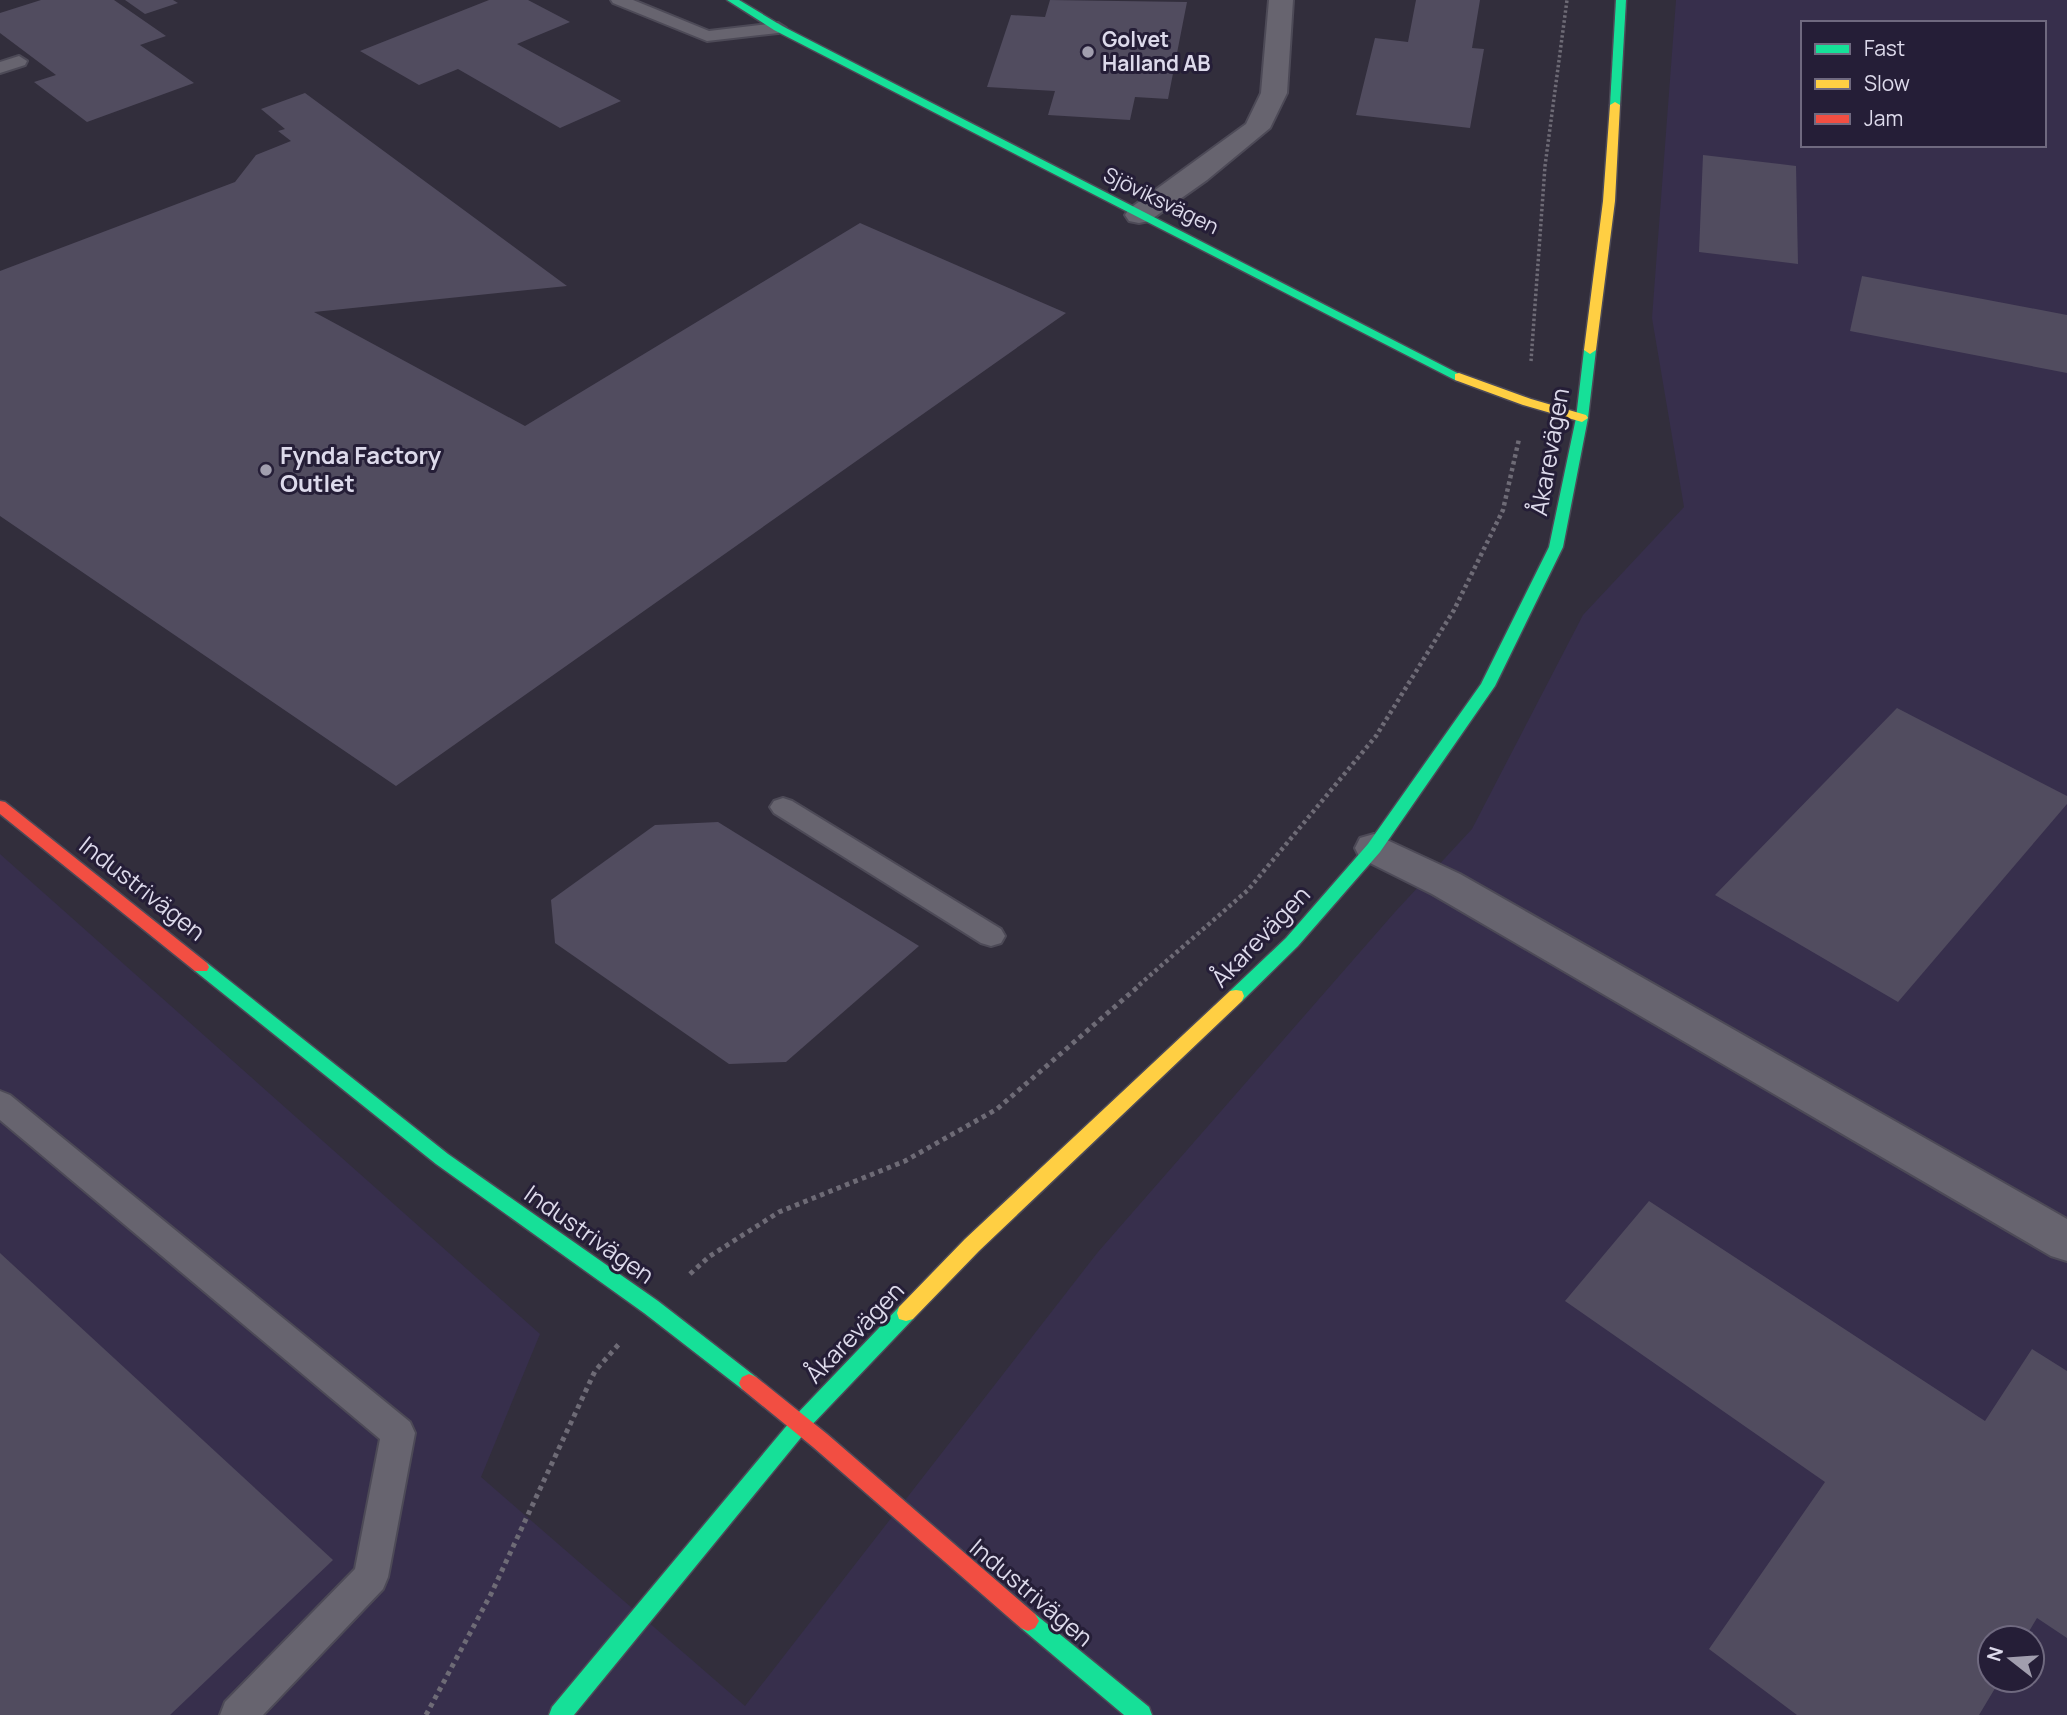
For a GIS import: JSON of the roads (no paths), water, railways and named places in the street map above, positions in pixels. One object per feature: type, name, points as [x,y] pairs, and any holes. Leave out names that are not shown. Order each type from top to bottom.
[{"type":"street","name":"Sjöviksvägen","points":[[732,0],[778,28],[1446,372],[1527,402],[1582,418]]},
{"type":"street","points":[[1139,215],[1257,128],[1274,93],[1281,0]]},
{"type":"street","name":"Åkarevägen","points":[[560,1715],[801,1423],[972,1245],[1292,942],[1374,848],[1488,687],[1556,547],[1582,418],[1609,201],[1621,0]]},
{"type":"street","name":"Industrivägen","points":[[0,806],[442,1159],[651,1307],[801,1423],[968,1572],[1141,1715]]},
{"type":"street","points":[[1374,848],[1447,884],[2067,1242]]},
{"type":"lane","points":[[619,0],[707,36],[778,28]]},
{"type":"lane","points":[[0,68],[19,61]]},
{"type":"lane","points":[[783,807],[991,936]]},
{"type":"lane","points":[[0,1103],[398,1433],[371,1577],[238,1715]]},
{"type":"place","name":"Golvet Halland AB","points":[[1088,52]]},
{"type":"place","name":"Fynda Factory Outlet","points":[[266,470]]}]
